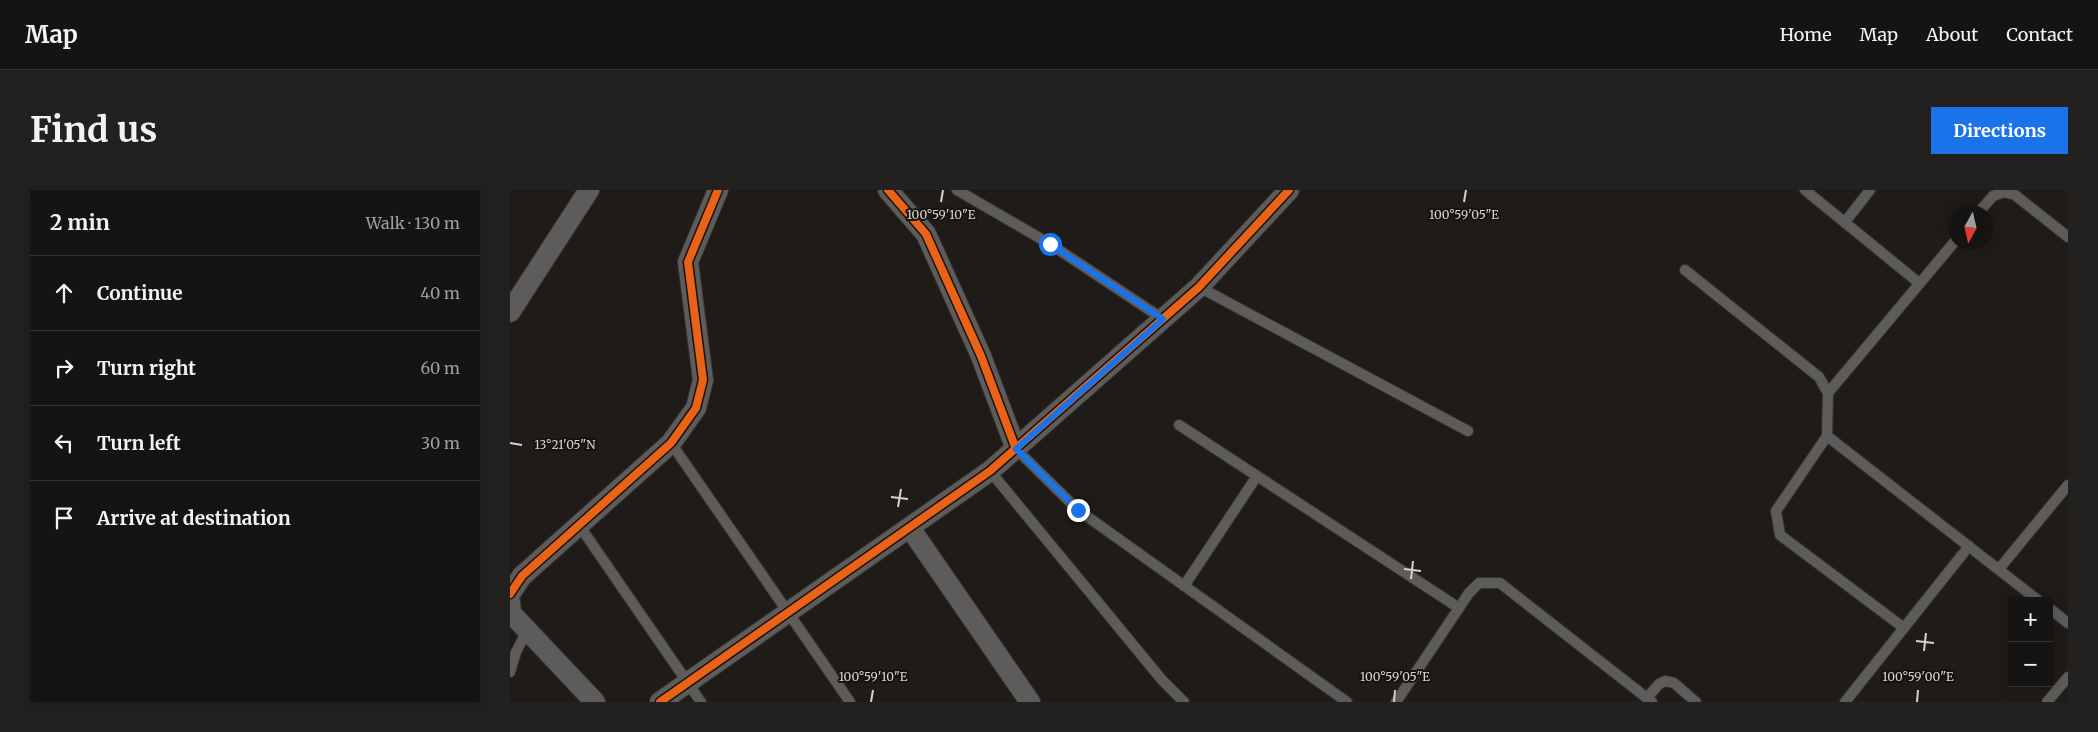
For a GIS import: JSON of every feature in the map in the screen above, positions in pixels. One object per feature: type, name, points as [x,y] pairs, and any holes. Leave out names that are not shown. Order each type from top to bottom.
[{"type":"street","points":[[510,312],[589,190]]},
{"type":"street","points":[[510,594],[522,576],[671,443],[696,408],[703,380],[688,262],[718,190]]},
{"type":"street","points":[[888,190],[926,234],[981,356],[1016,449]]},
{"type":"street","points":[[660,702],[789,614],[990,472],[1199,287],[1288,190]]},
{"type":"street","points":[[910,528],[1030,702]]},
{"type":"street","points":[[510,602],[511,613],[595,702]]},
{"type":"lane","points":[[958,190],[1050,244],[1163,319]]},
{"type":"lane","points":[[1806,190],[1919,283]]},
{"type":"lane","points":[[1845,222],[1870,190]]},
{"type":"lane","points":[[1985,205],[1993,196],[2004,192],[2015,195],[2068,238]]},
{"type":"lane","points":[[1828,393],[1948,249]]},
{"type":"lane","points":[[1685,270],[1819,377],[1828,393],[1827,436],[1776,510],[1780,535],[1904,628]]},
{"type":"lane","points":[[1199,287],[1468,431]]},
{"type":"lane","points":[[1179,425],[1458,608]]},
{"type":"lane","points":[[1827,436],[2035,597]]},
{"type":"lane","points":[[671,443],[850,702]]},
{"type":"lane","points":[[1016,449],[1078,510],[1347,702]]},
{"type":"lane","points":[[990,472],[1162,680],[1184,702]]},
{"type":"lane","points":[[1184,586],[1256,476]]},
{"type":"lane","points":[[1999,569],[2068,485]]},
{"type":"lane","points":[[580,525],[701,702]]},
{"type":"lane","points":[[1846,702],[1969,546]]},
{"type":"lane","points":[[1396,702],[1458,608],[1479,583],[1500,583],[1649,700],[1659,684],[1665,681],[1674,683],[1696,702]]},
{"type":"lane","points":[[2053,611],[2068,623]]},
{"type":"lane","points":[[510,672],[516,652],[527,631]]},
{"type":"lane","points":[[2047,702],[2068,677]]},
{"type":"cycle path","points":[[510,594],[522,576],[671,443],[696,408],[703,380],[688,262],[718,190]]},
{"type":"cycle path","points":[[888,190],[926,234],[981,356],[1016,449]]},
{"type":"cycle path","points":[[660,702],[990,471],[1199,287],[1289,190]]},
{"type":"route","points":[[1050,244],[1163,319],[1016,449],[1078,510]]}]
